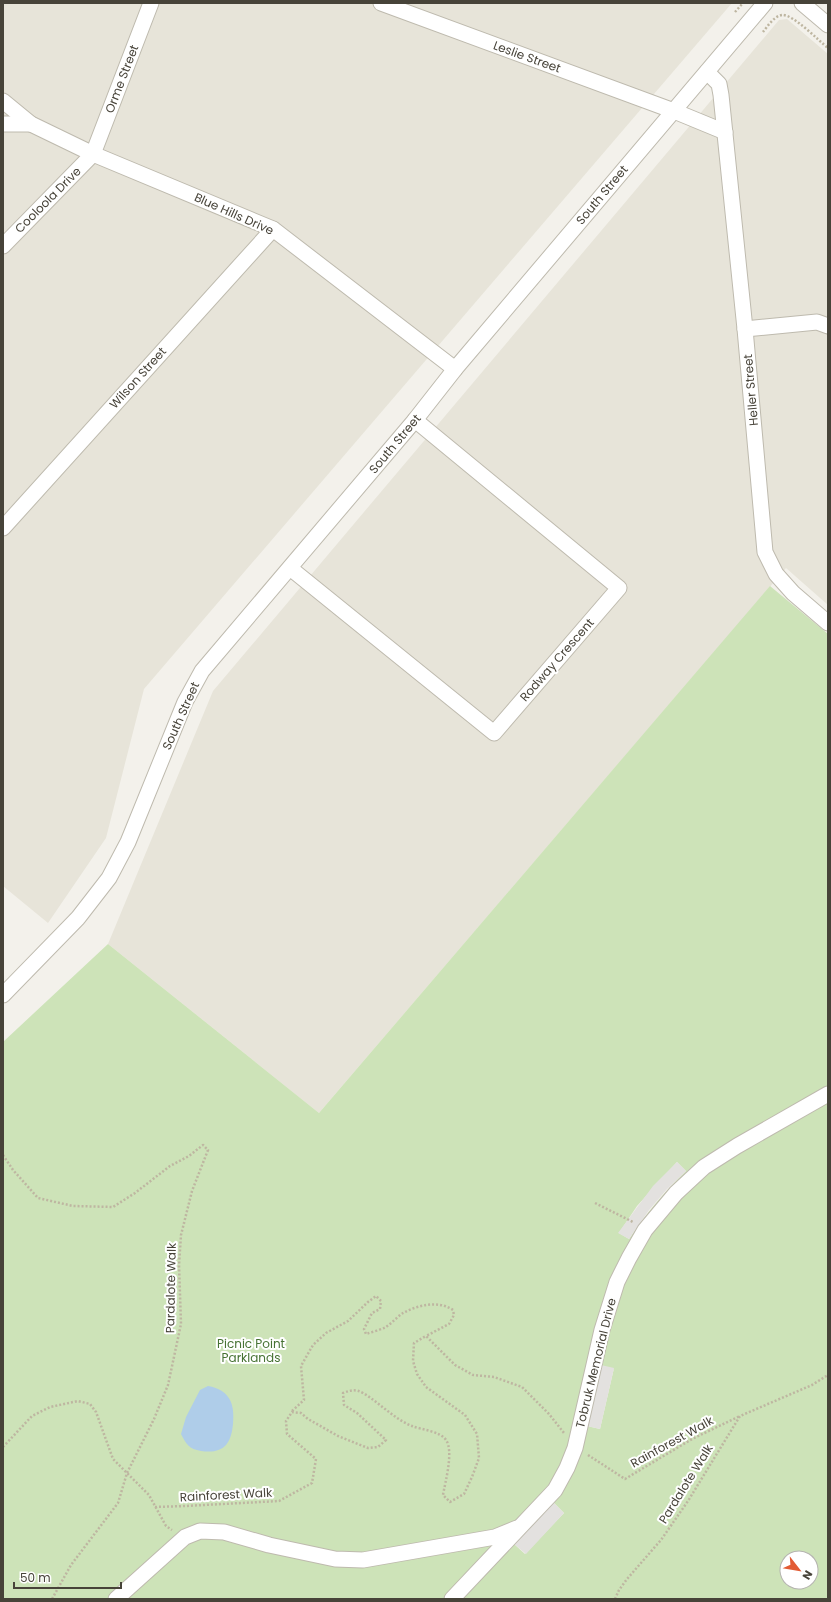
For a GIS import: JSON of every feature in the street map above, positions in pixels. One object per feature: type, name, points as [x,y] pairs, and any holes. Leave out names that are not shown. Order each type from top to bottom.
[{"type":"street","name":"Orme Street","points":[[93,154],[152,3]]},
{"type":"street","name":"Leslie Street","points":[[381,3],[674,111]]},
{"type":"street","name":"South Street","points":[[3,995],[78,918],[109,878],[128,842],[185,702],[202,671],[765,3]]},
{"type":"street","points":[[802,3],[828,25]]},
{"type":"street","name":"Heller Street","points":[[707,72],[719,84],[745,329],[765,552],[776,574],[793,593],[828,623]]},
{"type":"street","name":"Blue Hills Drive","points":[[3,101],[30,124],[93,154],[273,228],[455,369]]},
{"type":"street","points":[[674,111],[724,132]]},
{"type":"street","name":"Blue Hills Drive","points":[[3,124],[30,124]]},
{"type":"street","name":"Cooloola Drive","points":[[3,246],[93,154]]},
{"type":"street","name":"Wilson Street","points":[[3,528],[273,228]]},
{"type":"street","points":[[745,329],[817,322],[828,326]]},
{"type":"street","name":"Rodway Crescent","points":[[290,568],[494,733],[619,588],[415,420]]},
{"type":"street","name":"Tobruk Memorial Drive","points":[[452,1599],[524,1525],[555,1490],[567,1468],[575,1448],[602,1330],[615,1289],[629,1258],[645,1230],[676,1193],[704,1167],[737,1146],[828,1094]]},
{"type":"street","name":"Tobruk Memorial Drive","points":[[116,1599],[185,1537],[200,1531],[224,1532],[269,1545],[334,1559],[364,1560],[495,1537],[524,1525]]},
{"type":"path","points":[[735,12],[743,3]]},
{"type":"path","points":[[763,32],[777,17],[782,15],[788,16],[800,24],[828,48]]},
{"type":"path","name":"Pardalote Walk","points":[[3,1155],[13,1170],[38,1198],[73,1206],[113,1207],[135,1193],[170,1166],[189,1156],[203,1145],[208,1150],[192,1192],[181,1235],[179,1265],[181,1324],[168,1385],[154,1419],[127,1473],[118,1503],[71,1565],[52,1599]]},
{"type":"path","points":[[595,1203],[645,1230]]},
{"type":"path","points":[[376,1296],[381,1301],[380,1309],[372,1313],[364,1329],[366,1334],[386,1326],[403,1313],[420,1307],[440,1304],[453,1310],[454,1315],[449,1324],[414,1343],[413,1361],[417,1374],[426,1387],[465,1415],[477,1434],[479,1458],[464,1494],[450,1502],[443,1495],[449,1450],[446,1440],[438,1435],[411,1426],[385,1410],[364,1393],[353,1390],[343,1393],[344,1405],[357,1413],[386,1440],[378,1447],[368,1448],[338,1436],[308,1419],[301,1412],[292,1412],[304,1400],[304,1386],[301,1366],[312,1345],[326,1333],[348,1321],[376,1296]]},
{"type":"path","name":"Rainforest Walk","points":[[426,1336],[455,1365],[473,1375],[494,1377],[522,1387],[549,1414],[575,1448],[625,1479],[692,1439],[740,1416]]},
{"type":"path","points":[[740,1416],[812,1385],[828,1375]]},
{"type":"path","points":[[3,1447],[32,1416],[50,1407],[78,1401],[90,1404],[96,1412],[113,1459],[149,1495],[166,1526],[185,1537]]},
{"type":"path","name":"Rainforest Walk","points":[[155,1507],[279,1501],[312,1483],[316,1459],[287,1434],[286,1421],[292,1412]]},
{"type":"path","name":"Pardalote Walk","points":[[615,1599],[619,1590],[627,1579],[662,1540],[688,1501],[740,1416]]},
{"type":"shaded area","points":[[3,3],[732,3],[144,689],[106,838],[48,923],[3,886]]},
{"type":"shaded area","points":[[787,19],[828,54],[828,605],[786,568],[319,1113],[108,944],[213,691],[779,20]]},
{"type":"shaded area","points":[[677,1162],[686,1171],[667,1189],[649,1210],[629,1239],[618,1233],[653,1186]]},
{"type":"shaded area","points":[[601,1365],[614,1368],[600,1429],[587,1426]]},
{"type":"shaded area","points":[[553,1502],[564,1513],[526,1554],[514,1544]]},
{"type":"green space","name":"Picnic Point Parklands","points":[[770,586],[828,634],[828,1599],[3,1599],[3,1042],[108,944],[319,1113]],"holes":[[[677,1162],[686,1171],[670,1187],[629,1239],[619,1233],[637,1206]],[[614,1368],[600,1429],[587,1426]],[[553,1502],[564,1513],[525,1554],[514,1544]]]},
{"type":"water","points":[[208,1386],[221,1391],[226,1395],[230,1399],[233,1410],[232,1431],[228,1443],[220,1449],[209,1452],[197,1450],[191,1447],[186,1443],[181,1434],[186,1417],[200,1390]]}]
